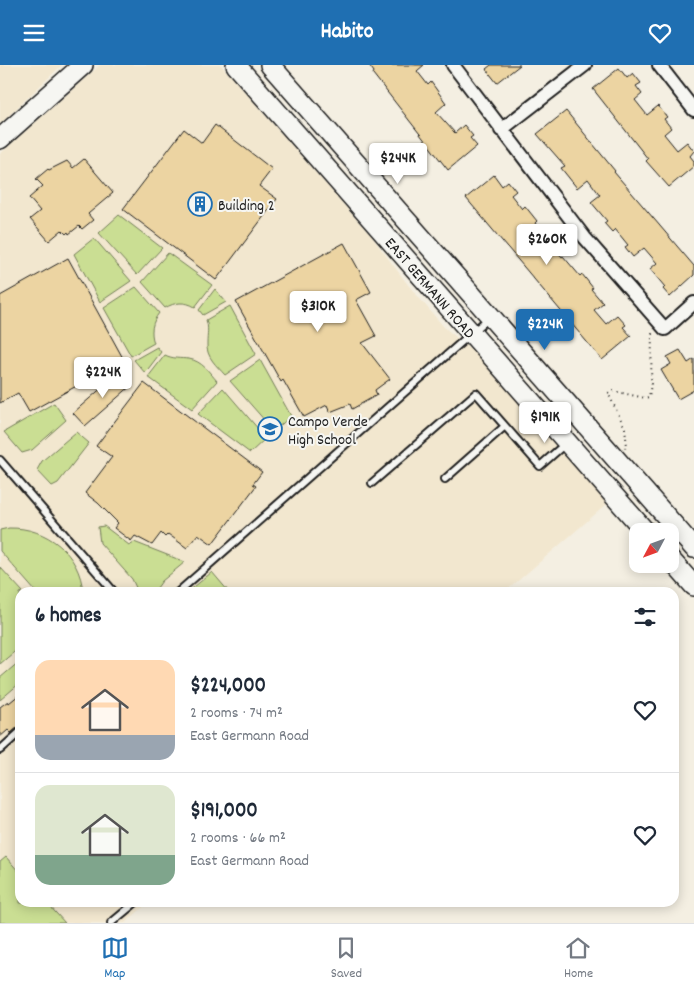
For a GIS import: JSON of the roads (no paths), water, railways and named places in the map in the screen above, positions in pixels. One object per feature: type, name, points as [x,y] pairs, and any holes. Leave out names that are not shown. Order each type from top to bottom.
[{"type":"main road","points":[[0,139],[83,65]]},
{"type":"main road","name":"EAST GERMANN ROAD","points":[[236,65],[638,523]]},
{"type":"main road","name":"EAST GERMANN ROAD","points":[[270,65],[694,548]]},
{"type":"main road","points":[[679,569],[694,586]]},
{"type":"street","points":[[453,65],[585,238],[665,329],[694,303]]},
{"type":"street","points":[[501,130],[585,65]]},
{"type":"street","points":[[659,65],[694,111]]},
{"type":"lane","points":[[184,587],[491,317]]},
{"type":"lane","points":[[372,483],[476,393],[540,466],[567,443]]},
{"type":"lane","points":[[445,479],[505,426]]},
{"type":"lane","points":[[1,464],[110,587]]},
{"type":"lane","points":[[0,750],[15,736]]},
{"type":"lane","points":[[111,923],[129,907]]},
{"type":"place","name":"Building 2","points":[[200,204]]},
{"type":"place","name":"Campo Verde High School","points":[[270,429]]}]
